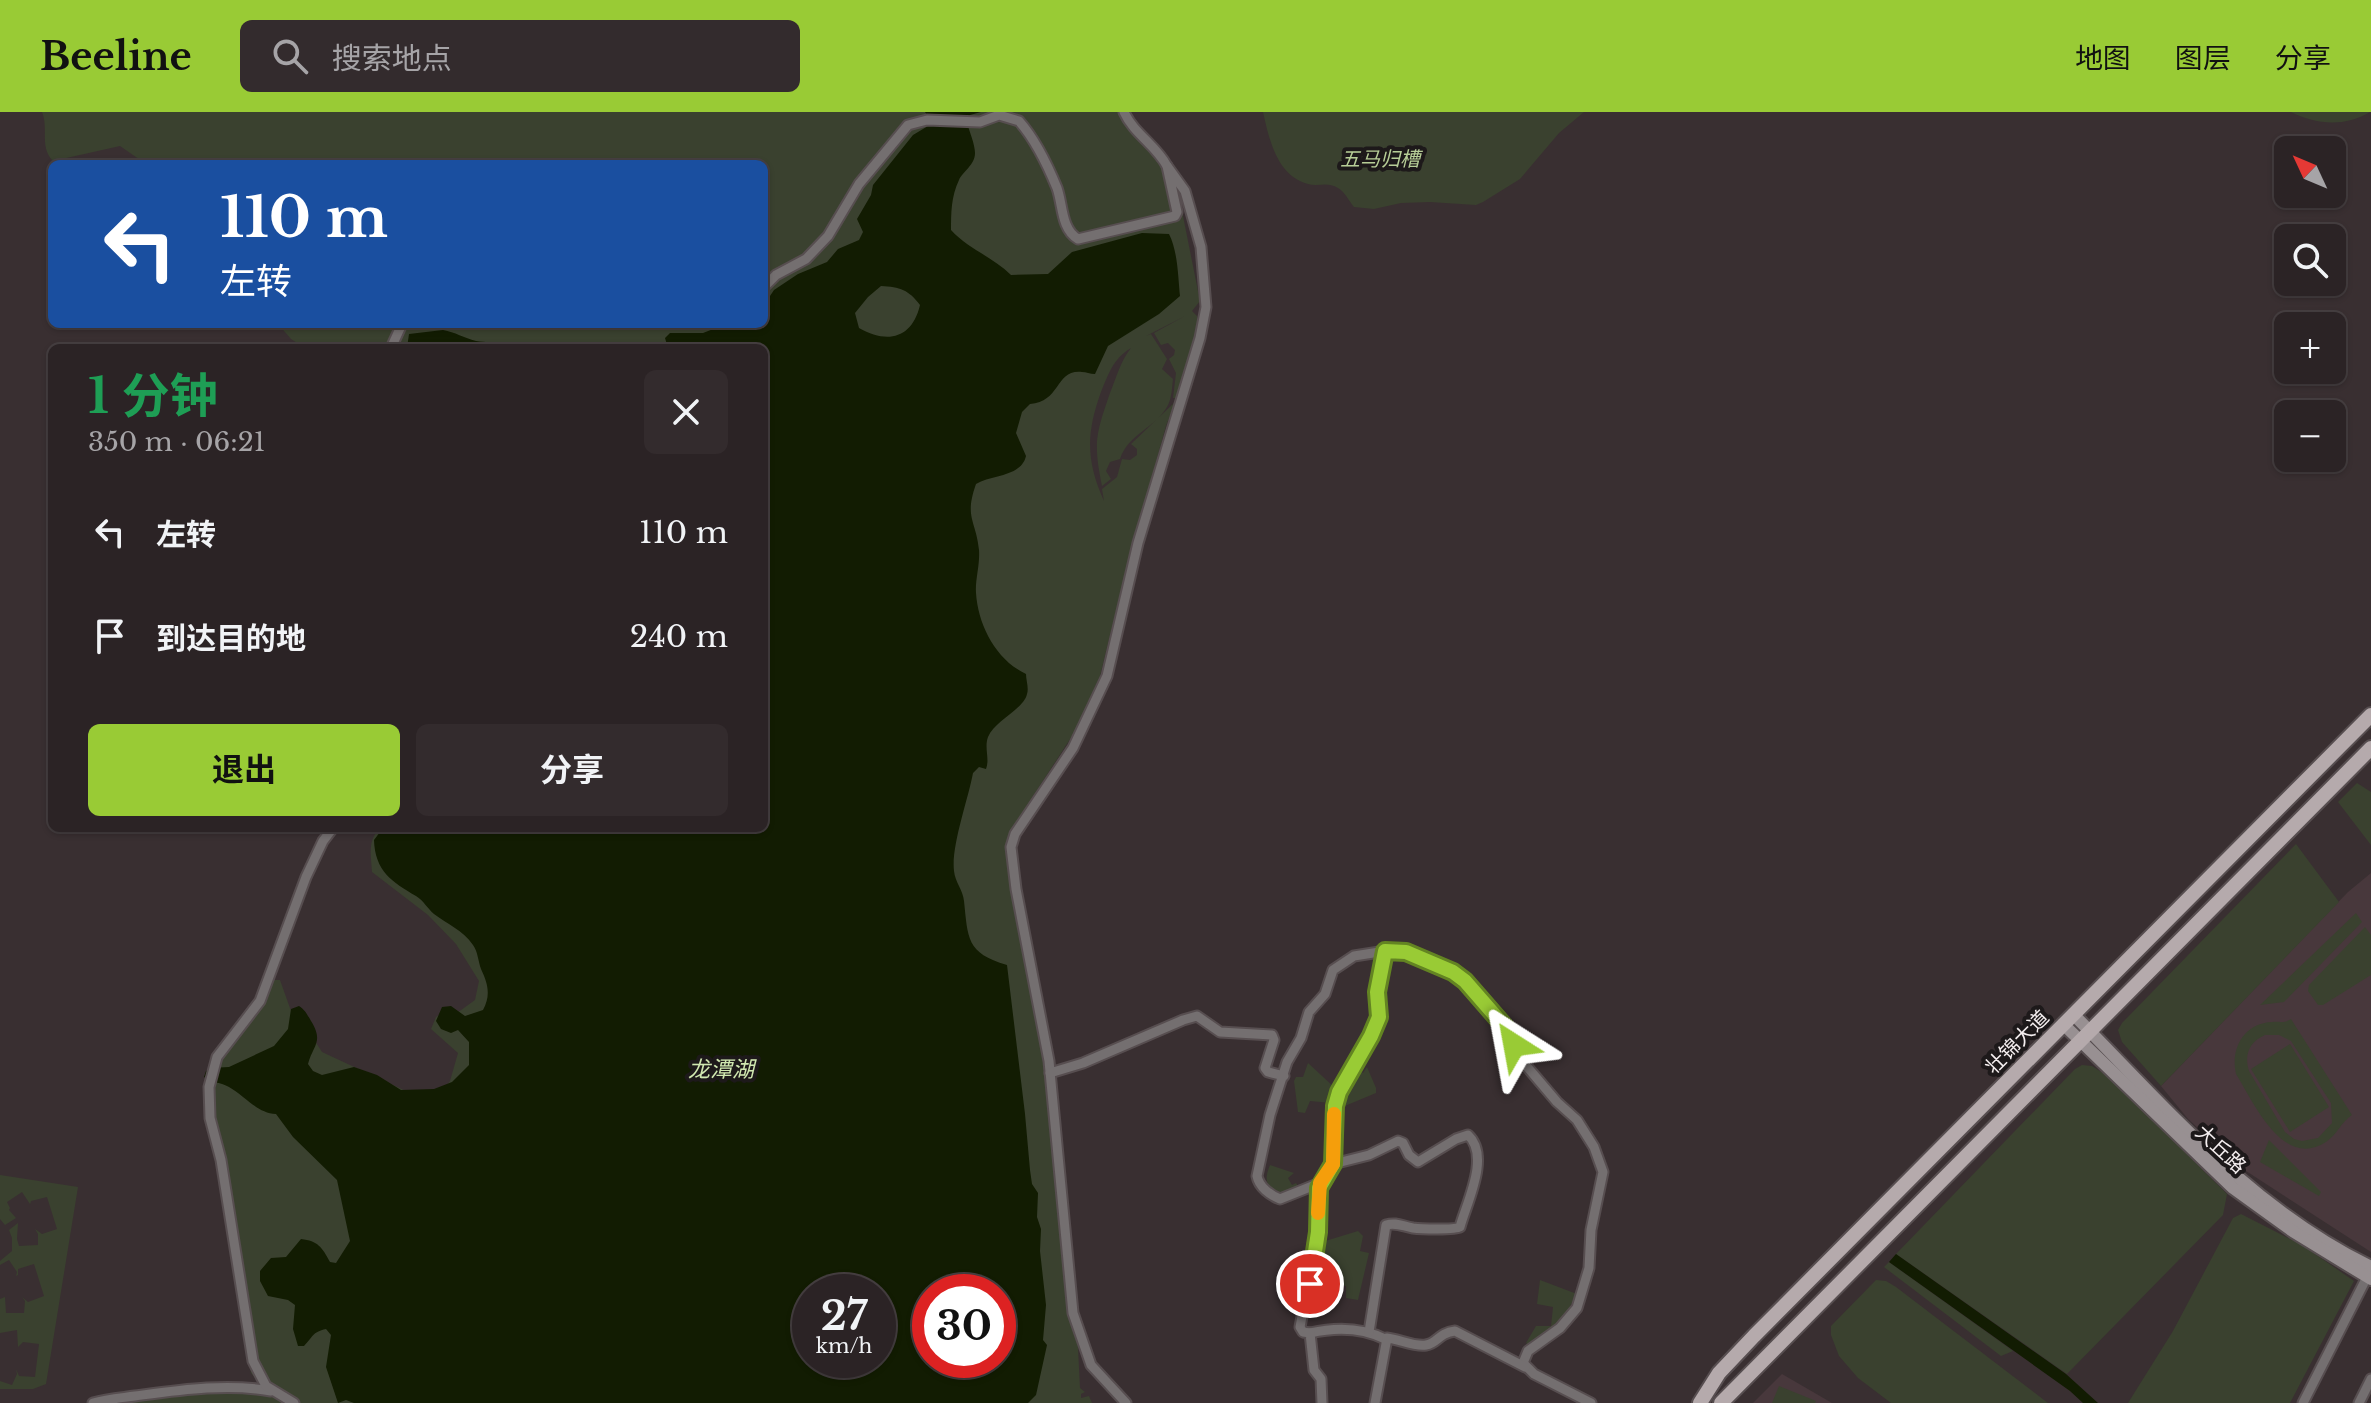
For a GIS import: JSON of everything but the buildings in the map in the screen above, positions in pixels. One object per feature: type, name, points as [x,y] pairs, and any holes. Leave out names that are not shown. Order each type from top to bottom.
[{"type":"main road","name":"壮锦大道","points":[[1700,1403],[1719,1373],[1754,1336],[2371,715]]},
{"type":"main road","points":[[1721,1403],[2371,748]]},
{"type":"main road","name":"大丘路","points":[[2068,1019],[2233,1188],[2294,1232],[2370,1276]]},
{"type":"street","points":[[1124,112],[1133,127],[1159,150],[1185,191],[1201,247],[1206,307],[1200,338],[1138,543],[1107,676],[1073,748],[1015,834],[1011,847],[1021,921],[1050,1073],[1073,1313],[1091,1365],[1126,1403]]},
{"type":"street","points":[[768,283],[812,254],[837,224],[859,184],[902,130],[914,121],[972,122],[999,115],[1015,118],[1022,124],[1056,187],[1067,228],[1078,239],[1175,216],[1167,166]]},
{"type":"street","points":[[271,1391],[258,1374],[252,1356],[221,1160],[210,1122],[210,1083],[217,1057],[260,1001],[306,877],[330,832]]},
{"type":"street","points":[[1385,951],[1377,992],[1379,1017],[1339,1092],[1335,1106],[1333,1164],[1320,1183],[1318,1232],[1312,1276],[1300,1319],[1301,1330],[1310,1333],[1343,1329],[1369,1332],[1385,1339],[1424,1345],[1432,1343],[1442,1333],[1455,1331],[1591,1403]]},
{"type":"street","points":[[1320,1183],[1280,1199],[1265,1190],[1257,1179],[1270,1115],[1287,1062],[1301,1038],[1307,1016],[1323,997],[1333,970],[1354,956],[1385,951],[1406,952],[1446,968],[1465,981],[1505,1027],[1529,1069],[1577,1120],[1599,1157],[1603,1172],[1591,1230],[1589,1268],[1578,1303],[1560,1328],[1525,1354],[1525,1367]]},
{"type":"street","points":[[1050,1073],[1083,1063],[1197,1016],[1220,1032],[1272,1035],[1274,1040],[1265,1068],[1268,1072],[1284,1076]]},
{"type":"street","points":[[1333,1164],[1369,1155],[1398,1141],[1418,1162],[1462,1136],[1471,1137],[1475,1144],[1476,1179],[1460,1227],[1450,1230],[1434,1227],[1416,1229],[1388,1223],[1384,1227],[1369,1332]]},
{"type":"street","points":[[2303,1403],[2370,1276]]},
{"type":"street","points":[[2309,1403],[2370,1276]]},
{"type":"street","points":[[1310,1333],[1314,1370],[1321,1379],[1322,1403]]},
{"type":"street","points":[[1375,1403],[1385,1339]]},
{"type":"street","points":[[2359,1403],[2371,1379]]},
{"type":"street","points":[[93,1403],[175,1390],[232,1388],[271,1391],[294,1403]]},
{"type":"shaded area","points":[[2371,873],[2371,1252],[2243,1169],[2188,1119],[2161,1086],[2348,892]]},
{"type":"shaded area","points":[[1782,1374],[1832,1403],[1753,1403]]},
{"type":"green space","name":"龙潭湖","points":[[42,112],[1124,112],[1154,151],[1181,206],[1200,301],[1192,311],[1197,316],[1198,326],[1177,398],[1173,398],[1176,373],[1169,359],[1175,350],[1168,343],[1161,345],[1154,333],[1185,316],[1146,336],[1151,334],[1167,359],[1162,369],[1173,379],[1169,402],[1157,419],[1175,402],[1129,558],[1100,676],[1074,733],[1011,830],[1054,1082],[1065,1175],[1080,1388],[1085,1392],[1081,1398],[1089,1396],[1092,1403],[108,1403],[173,1393],[268,1393],[251,1373],[211,1101],[217,1057],[272,980],[280,980],[291,1011],[322,1052],[408,1092],[438,1097],[450,1081],[458,1053],[431,1029],[436,1017],[442,1013],[457,1013],[475,1000],[479,981],[456,944],[428,915],[372,872],[372,842],[377,832],[768,832],[768,344],[299,344],[281,328],[768,328],[768,160],[140,160],[120,146],[52,160],[46,150]],"holes":[[[1131,348],[1119,369],[1099,429],[1097,459],[1102,486],[1111,479],[1106,471],[1110,462],[1120,459],[1129,443],[1157,419],[1131,444],[1137,449],[1137,455],[1130,460],[1122,459],[1117,477],[1102,489],[1104,501],[1091,460],[1093,421],[1109,373]]]},
{"type":"green space","name":"五马归槽","points":[[1263,112],[1584,112],[1559,133],[1520,179],[1483,202],[1476,205],[1401,203],[1374,209],[1354,207],[1338,188],[1297,180],[1276,155]]},
{"type":"green space","points":[[2291,112],[2370,112],[2351,120],[2321,122]]},
{"type":"green space","points":[[2357,783],[2371,792],[2371,845],[2338,802]]},
{"type":"green space","points":[[2296,844],[2339,902],[2161,1086],[2122,1042],[2118,1030]]},
{"type":"green space","points":[[2356,913],[2362,922],[2284,1002],[2260,1005]]},
{"type":"green space","points":[[2365,927],[2371,935],[2371,975],[2323,1005],[2318,1005],[2308,991],[2309,985]]},
{"type":"green space","points":[[2291,1019],[2352,1115],[2330,1139],[2311,1148],[2296,1147],[2283,1140],[2261,1116],[2236,1074],[2237,1047],[2247,1032],[2262,1023]],"holes":[[[2265,1035],[2279,1035],[2291,1041],[2331,1103],[2332,1123],[2318,1138],[2302,1141],[2285,1132],[2249,1071],[2247,1060],[2252,1045]]]},
{"type":"green space","points":[[2290,1044],[2329,1107],[2290,1132],[2251,1069]]},
{"type":"green space","points":[[1308,1063],[1335,1088],[1331,1103],[1310,1101],[1305,1113],[1298,1112],[1294,1081],[1296,1077],[1303,1077]]},
{"type":"green space","points":[[2082,1065],[2092,1066],[2109,1077],[2227,1194],[2223,1215],[2067,1374],[1896,1254]]},
{"type":"green space","points":[[1367,1067],[1376,1093],[1340,1108],[1356,1068],[1363,1073]]},
{"type":"green space","points":[[2269,1140],[2321,1192],[2319,1196],[2260,1162]]},
{"type":"green space","points":[[1270,1165],[1294,1173],[1288,1178],[1292,1185],[1296,1183],[1300,1189],[1281,1196],[1276,1192],[1267,1180]]},
{"type":"green space","points":[[0,1175],[78,1187],[46,1384],[33,1389],[0,1389],[0,1381],[12,1385],[16,1369],[19,1376],[35,1377],[39,1344],[23,1342],[18,1347],[17,1330],[0,1333],[0,1299],[5,1297],[6,1313],[24,1313],[25,1301],[22,1297],[28,1302],[44,1296],[34,1264],[18,1269],[16,1276],[17,1272],[9,1260],[0,1265],[0,1261],[12,1251],[9,1230],[18,1223],[19,1246],[38,1245],[35,1229],[42,1234],[57,1229],[47,1197],[31,1201],[29,1208],[30,1204],[22,1192],[7,1202],[16,1218],[5,1225],[0,1219]]},
{"type":"green space","points":[[2241,1214],[2302,1245],[2354,1281],[2290,1403],[2128,1403],[2173,1331],[2233,1218]]},
{"type":"green space","points":[[1358,1231],[1363,1236],[1360,1251],[1369,1253],[1358,1300],[1346,1298],[1346,1286],[1332,1285],[1333,1279],[1324,1278],[1324,1260],[1316,1260],[1322,1242]]},
{"type":"green space","points":[[1889,1262],[2013,1351],[2001,1356],[1884,1267]]},
{"type":"green space","points":[[1540,1280],[1577,1294],[1561,1322],[1528,1345],[1526,1343],[1536,1326],[1551,1326],[1553,1307],[1537,1304]]},
{"type":"green space","points":[[1876,1280],[1896,1287],[2048,1403],[1891,1403],[1858,1378],[1839,1356],[1831,1335],[1831,1326]]},
{"type":"green space","points":[[1779,1386],[1816,1401],[1772,1403]]},
{"type":"water","name":"龙潭湖","points":[[925,112],[981,112],[970,115],[967,122],[975,153],[954,193],[951,230],[1011,275],[1048,274],[1072,252],[1142,233],[1169,234],[1176,257],[1180,296],[1159,314],[1108,346],[1095,374],[1073,372],[1047,398],[1030,404],[1022,412],[1016,433],[1026,456],[1023,463],[1012,471],[976,484],[971,504],[979,550],[976,588],[980,617],[998,651],[1026,674],[1028,689],[1021,705],[988,737],[986,769],[979,767],[973,773],[957,836],[954,871],[972,942],[984,955],[1007,965],[1030,1170],[1032,1184],[1038,1193],[1037,1217],[1041,1229],[1040,1251],[1046,1305],[1043,1340],[1047,1345],[1036,1395],[1028,1403],[354,1403],[346,1400],[338,1403],[326,1367],[331,1335],[326,1329],[321,1330],[304,1346],[298,1346],[293,1329],[295,1305],[288,1300],[268,1296],[260,1281],[260,1271],[271,1258],[286,1257],[301,1239],[316,1243],[330,1262],[336,1263],[350,1241],[337,1180],[293,1137],[276,1114],[263,1111],[229,1087],[207,1079],[204,1077],[206,1071],[229,1067],[274,1046],[288,1029],[291,1009],[299,1006],[307,1014],[317,1034],[308,1064],[313,1071],[322,1075],[354,1067],[377,1075],[401,1090],[434,1089],[452,1082],[469,1065],[469,1042],[458,1030],[451,1033],[441,1029],[436,1021],[442,1007],[451,1006],[465,1016],[483,1010],[488,990],[476,951],[465,935],[434,914],[381,868],[374,840],[380,832],[768,832],[768,344],[667,344],[665,338],[670,333],[703,333],[716,328],[768,328],[768,299],[774,290],[798,274],[827,262],[838,249],[859,240],[863,232],[857,219],[871,195],[873,185],[913,135],[928,126],[929,118]],"holes":[[[881,286],[904,290],[920,305],[905,331],[888,337],[859,328],[855,313]]]},
{"type":"water","points":[[443,330],[494,344],[408,344],[409,334]]},
{"type":"water","points":[[1896,1254],[2066,1374],[2098,1403],[2083,1403],[1889,1262]]},
{"type":"slow traffic","points":[[1318,1213],[1320,1183],[1333,1164],[1334,1114]]},
{"type":"route","points":[[1310,1284],[1318,1232],[1319,1188],[1333,1164],[1335,1106],[1339,1092],[1379,1017],[1377,992],[1385,951],[1406,952],[1453,972],[1465,981],[1505,1027],[1514,1045]]}]
